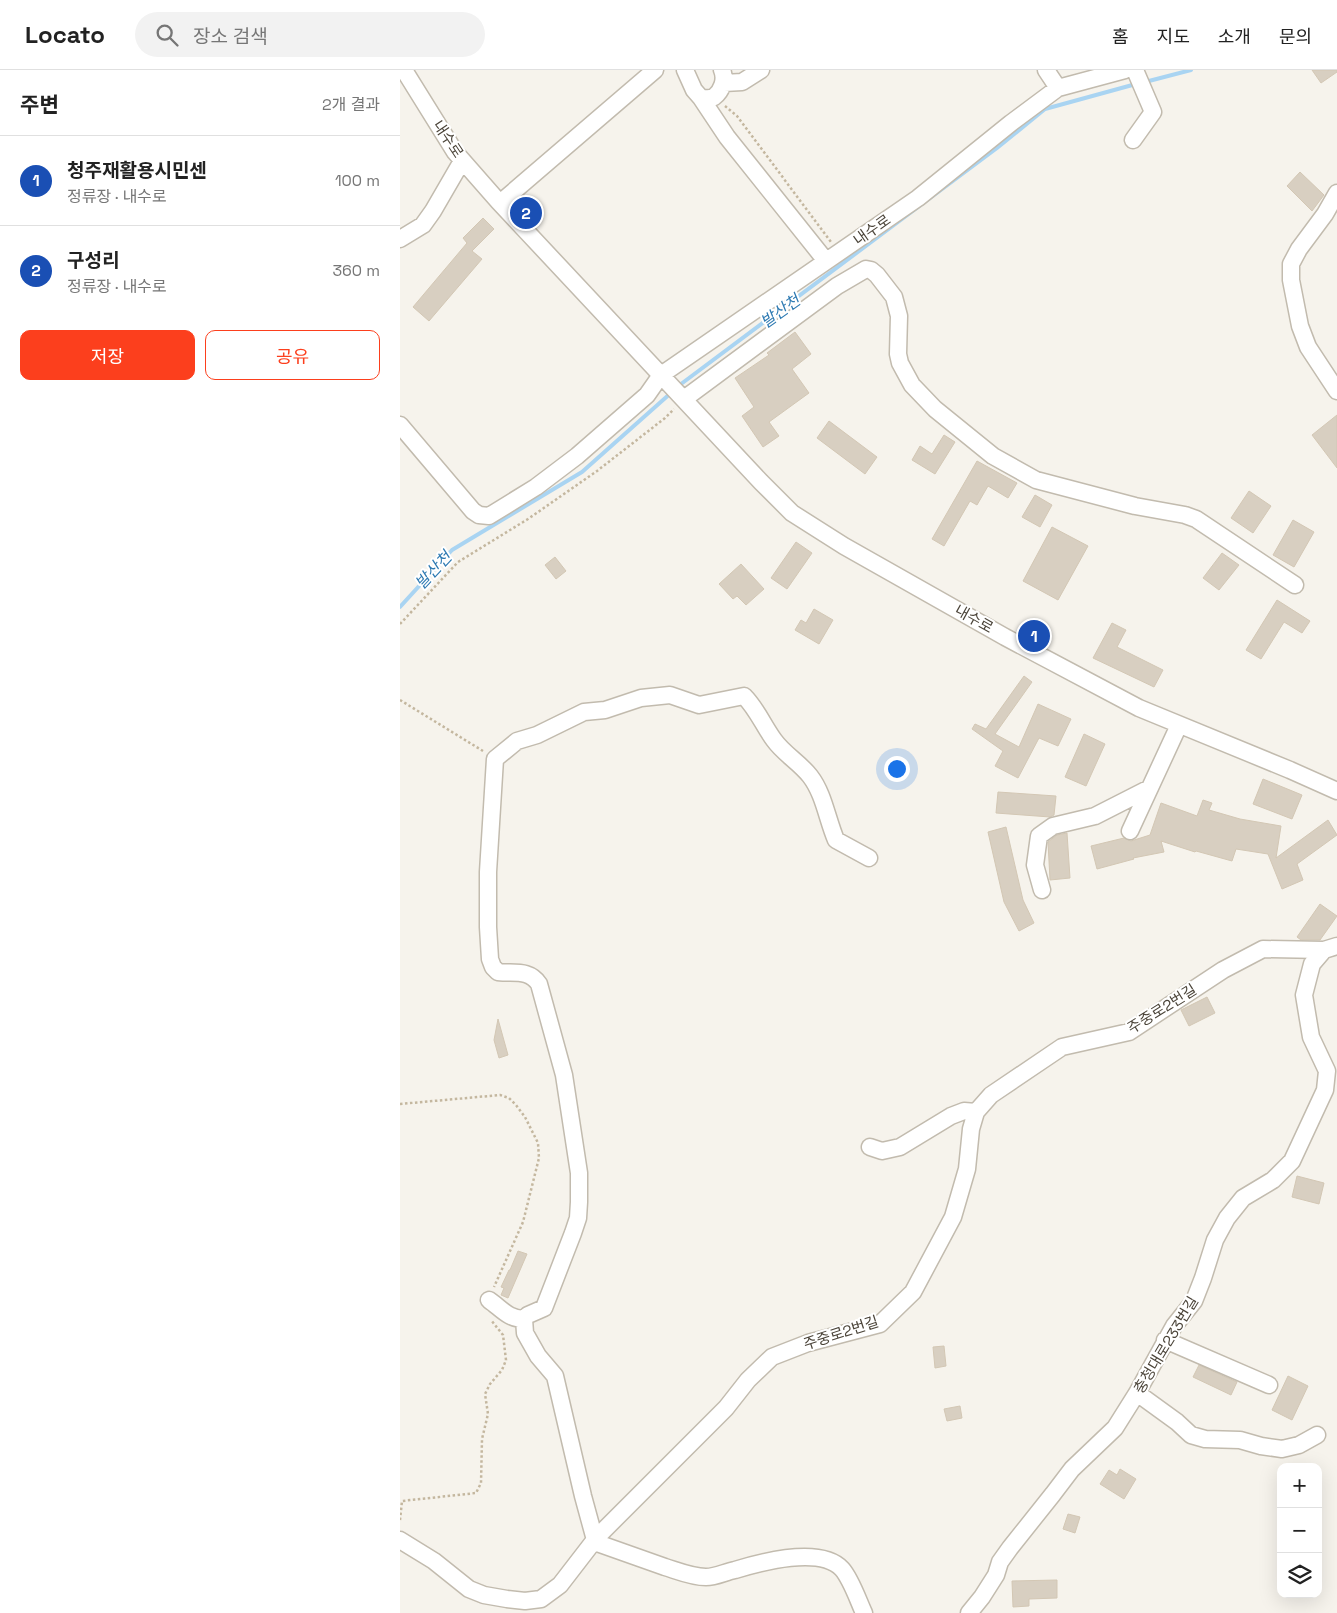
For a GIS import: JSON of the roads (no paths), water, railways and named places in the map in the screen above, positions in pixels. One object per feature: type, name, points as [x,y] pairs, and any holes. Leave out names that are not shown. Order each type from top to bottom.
[{"type":"street","name":"내수로","points":[[404,70],[462,161],[792,513],[844,546],[1005,637],[1138,708],[1337,791]]},
{"type":"street","points":[[500,203],[655,70]]},
{"type":"street","points":[[685,70],[694,90],[742,82],[761,70]]},
{"type":"street","points":[[1046,70],[1058,88],[1132,71],[1149,100],[1153,112],[1133,140]]},
{"type":"street","points":[[715,87],[728,136],[833,257]]},
{"type":"street","name":"내수로","points":[[663,377],[918,198],[1011,123],[1058,88]]},
{"type":"street","points":[[400,239],[423,225],[462,161]]},
{"type":"street","points":[[1337,193],[1291,264],[1291,280],[1300,326],[1308,347],[1337,391]]},
{"type":"street","points":[[682,397],[837,286],[858,272],[866,269],[871,270],[877,274],[894,297],[899,316],[898,354],[900,363],[912,385],[935,409],[993,456],[1036,480],[1135,506],[1166,511],[1196,519],[1295,585]]},
{"type":"street","points":[[400,425],[473,511],[479,515],[489,516],[536,488],[577,456],[647,396],[663,377]]},
{"type":"street","points":[[489,1300],[508,1316],[516,1319],[524,1319],[528,1315],[544,1308],[578,1218],[580,1202],[579,1173],[564,1075],[539,984],[535,978],[525,973],[498,972],[493,967],[490,959],[488,872],[495,759],[517,742],[584,712],[605,710],[641,698],[659,696],[670,695],[699,705],[744,696],[754,706],[764,726],[778,746],[810,776],[820,794],[836,840],[868,858]]},
{"type":"street","points":[[1130,831],[1179,725]]},
{"type":"street","points":[[1042,890],[1035,865],[1039,836],[1053,826],[1095,816],[1150,788]]},
{"type":"street","points":[[1330,948],[1312,964],[1304,995],[1310,1037],[1327,1071],[1332,1072]]},
{"type":"street","name":"주중로2번길","points":[[400,1540],[434,1561],[469,1589],[484,1595],[499,1605],[541,1599],[560,1585],[595,1540],[726,1408],[748,1380],[772,1357],[808,1343],[880,1324],[913,1292],[953,1217],[967,1169],[971,1129],[976,1112],[991,1095],[1062,1047],[1129,1032],[1223,970],[1263,949],[1330,948]]},
{"type":"street","name":"충청대로233번길","points":[[969,1613],[996,1575],[1000,1562],[1010,1548],[1072,1470],[1115,1428],[1137,1393],[1165,1340],[1194,1301],[1215,1240],[1228,1218],[1243,1198],[1273,1180],[1292,1161],[1332,1072]]},
{"type":"street","points":[[870,1147],[882,1151],[900,1147],[951,1116],[964,1111],[976,1112]]},
{"type":"street","points":[[524,1319],[525,1333],[538,1356],[555,1376],[595,1540],[600,1544],[654,1563],[687,1574],[704,1577],[717,1576],[765,1563],[820,1557],[834,1563],[843,1570],[864,1613]]},
{"type":"street","points":[[1165,1340],[1269,1385]]},
{"type":"street","points":[[1137,1393],[1177,1422],[1191,1435],[1205,1440],[1240,1440],[1282,1449],[1299,1445],[1317,1435]]},
{"type":"waterway","name":"발산천","points":[[1145,82],[1191,70]]},
{"type":"waterway","name":"발산천","points":[[677,387],[997,148],[1045,109],[1136,84]]},
{"type":"waterway","name":"발산천","points":[[400,607],[452,550],[582,472],[672,392]]},
{"type":"place","name":"구성리","points":[[526,213]]},
{"type":"place","name":"청주재활용시민센","points":[[1034,636]]}]
